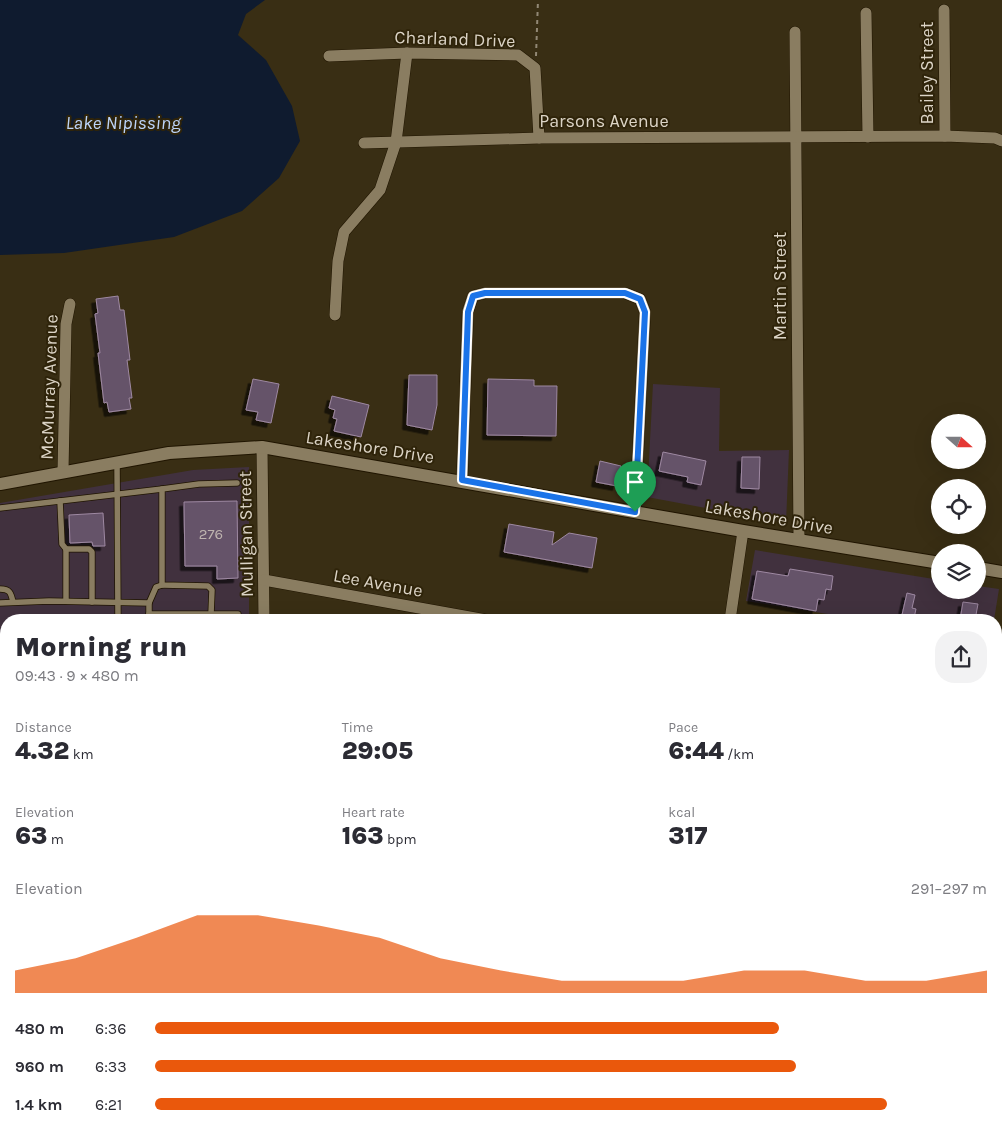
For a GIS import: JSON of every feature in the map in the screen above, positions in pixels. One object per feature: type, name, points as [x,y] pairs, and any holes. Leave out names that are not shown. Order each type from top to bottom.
[{"type":"main road","name":"Lakeshore Drive","points":[[0,484],[168,453],[262,447],[462,480],[743,531],[931,561]]},
{"type":"main road","points":[[986,569],[1002,572]]},
{"type":"street","name":"Bailey Street","points":[[944,10],[945,136]]},
{"type":"street","points":[[866,13],[868,137]]},
{"type":"street","name":"Martin Street","points":[[795,32],[799,540]]},
{"type":"street","name":"Charland Drive","points":[[329,56],[407,53],[518,55],[535,68],[539,138]]},
{"type":"street","points":[[336,315],[338,261],[344,232],[380,190],[396,142],[407,53]]},
{"type":"street","name":"Parsons Avenue","points":[[364,143],[539,138],[945,136],[995,138],[1002,141]]},
{"type":"street","points":[[462,480],[468,312],[473,296],[485,293],[625,293],[640,299],[645,312],[635,512]]},
{"type":"street","name":"McMurray Avenue","points":[[63,471],[66,324],[70,304]]},
{"type":"street","name":"Mulligan Street","points":[[262,447],[264,614]]},
{"type":"street","points":[[731,614],[743,531]]},
{"type":"street","name":"Lee Avenue","points":[[264,580],[453,614]]},
{"type":"lane","points":[[117,462],[118,614]]},
{"type":"lane","points":[[0,508],[198,484],[237,483]]},
{"type":"lane","points":[[162,489],[162,585]]},
{"type":"lane","points":[[60,501],[62,544],[66,549],[66,601]]},
{"type":"lane","points":[[66,549],[89,549],[92,552],[92,602]]},
{"type":"lane","points":[[149,614],[149,603],[156,587],[162,585],[208,586],[212,590],[211,614],[238,614]]},
{"type":"lane","points":[[0,589],[7,589],[11,592],[13,602]]},
{"type":"lane","points":[[0,603],[66,601],[149,603]]},
{"type":"path","points":[[535,68],[538,0]]},
{"type":"shaded area","points":[[653,384],[720,388],[719,451],[789,450],[786,523],[647,497]]},
{"type":"shaded area","points":[[249,467],[249,614],[0,614],[0,503],[193,470]]},
{"type":"shaded area","points":[[755,550],[931,579],[931,599],[986,599],[986,587],[999,589],[995,614],[827,614],[746,601]]},
{"type":"water","name":"Lake Nipissing","points":[[0,0],[265,0],[246,14],[238,35],[266,60],[292,106],[300,141],[279,178],[242,211],[174,237],[64,253],[0,255]]},
{"type":"building","points":[[118,296],[120,310],[124,310],[130,360],[127,360],[132,398],[129,398],[131,409],[109,412],[107,402],[104,403],[98,353],[100,353],[95,314],[98,313],[96,299]]},
{"type":"building","points":[[409,375],[437,375],[437,405],[432,430],[407,425]]},
{"type":"building","points":[[253,379],[279,384],[271,423],[256,420],[258,412],[246,410]]},
{"type":"building","points":[[488,379],[534,380],[534,386],[557,386],[556,436],[487,435]]},
{"type":"building","points":[[332,396],[369,405],[361,437],[334,431],[337,419],[333,418],[335,410],[329,408]]},
{"type":"building","points":[[663,452],[706,461],[701,485],[687,482],[688,477],[659,471]]},
{"type":"building","points":[[742,457],[760,457],[759,489],[741,488]]},
{"type":"building","points":[[600,461],[621,466],[617,486],[596,482]]},
{"type":"building","points":[[237,501],[238,578],[217,579],[217,566],[185,566],[184,502]]},
{"type":"building","points":[[103,513],[105,546],[93,546],[92,542],[70,543],[69,515]]},
{"type":"building","points":[[509,524],[554,532],[552,545],[569,533],[597,538],[592,568],[504,552]]},
{"type":"building","points":[[790,569],[833,576],[831,590],[826,589],[824,600],[818,599],[816,611],[752,599],[757,571],[788,576]]},
{"type":"building","points":[[907,593],[915,595],[912,608],[916,609],[915,614],[902,614]]},
{"type":"building","points":[[963,602],[978,604],[976,614],[961,614]]},
{"type":"route","points":[[485,293],[625,293],[640,299],[645,312],[635,512],[462,480],[468,312],[473,296],[485,293]]}]
